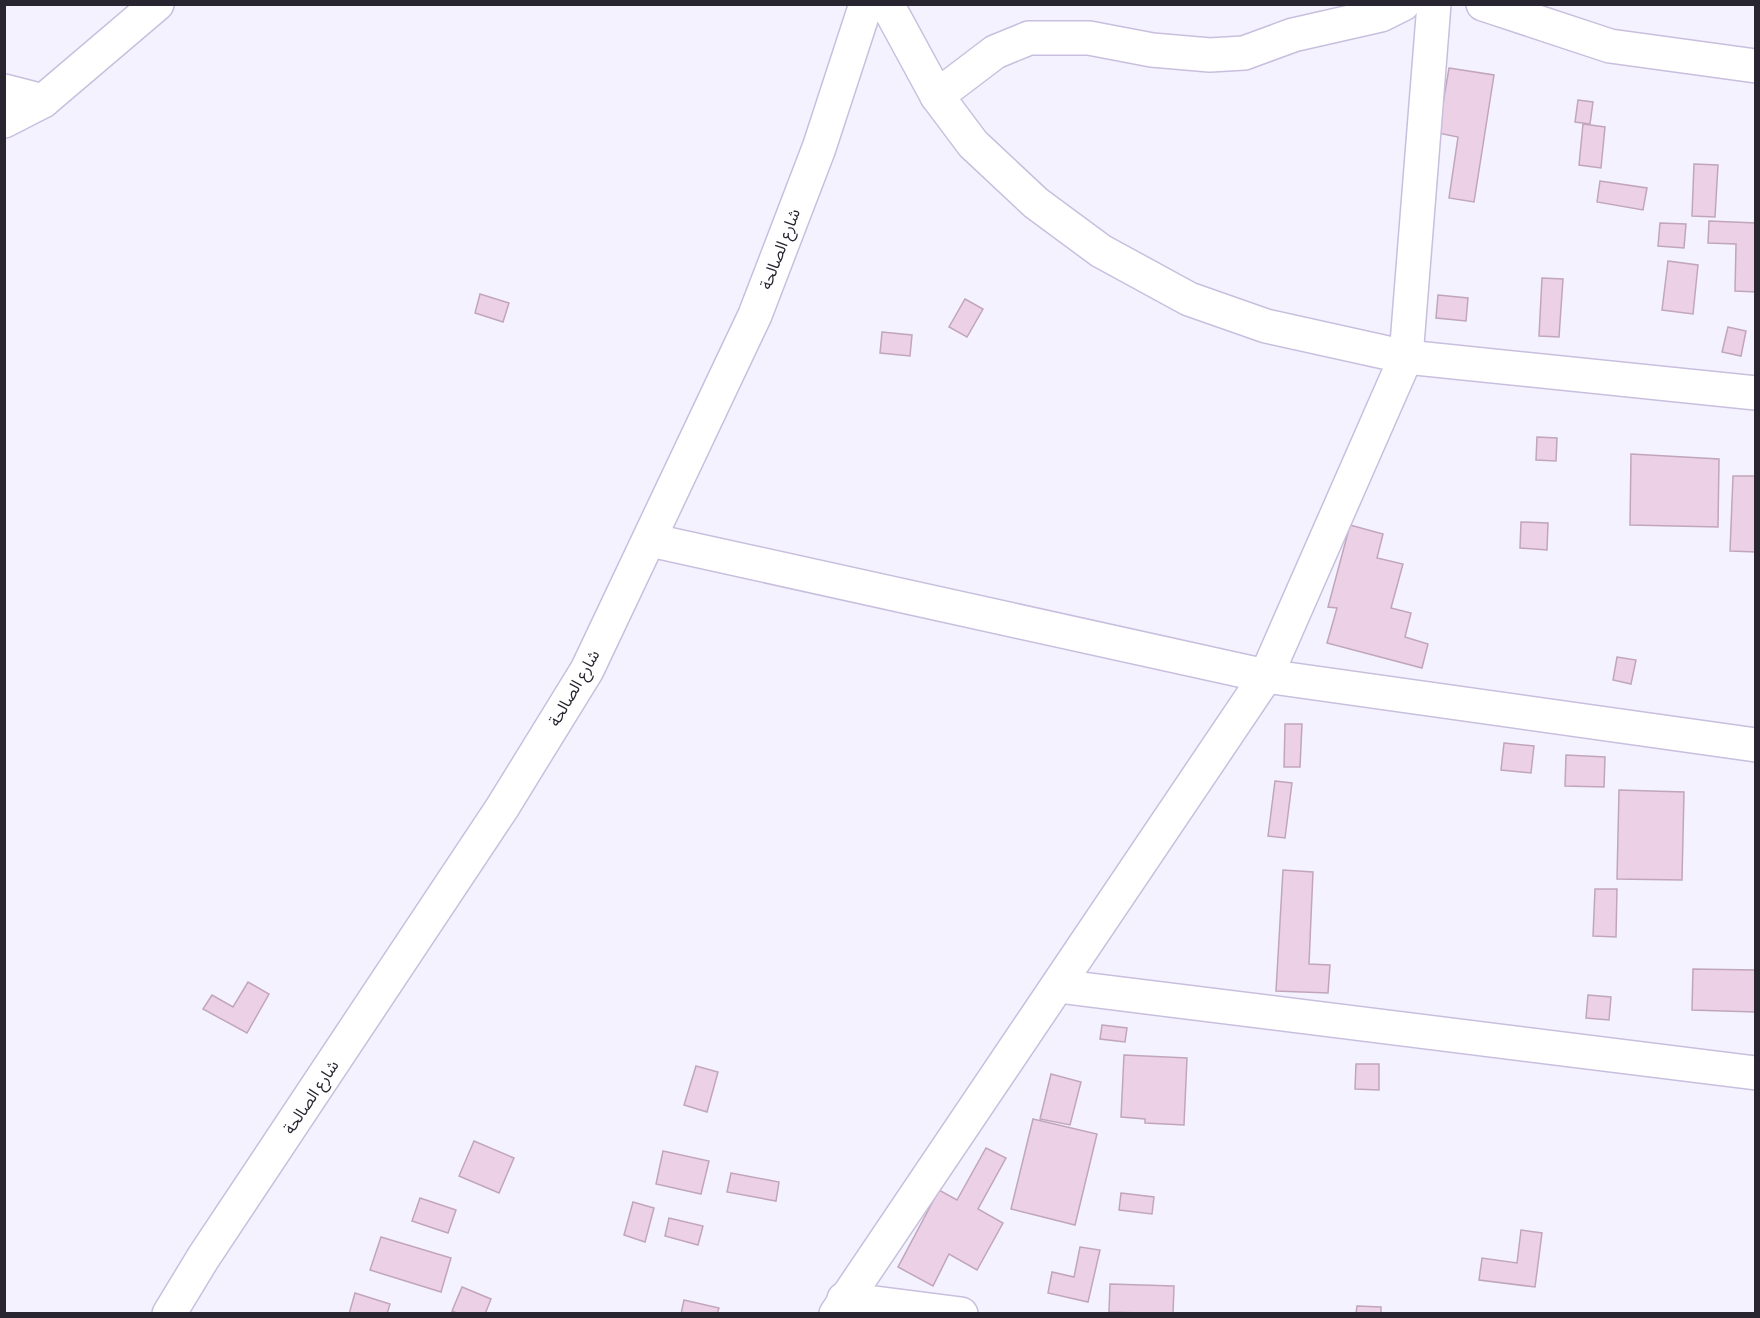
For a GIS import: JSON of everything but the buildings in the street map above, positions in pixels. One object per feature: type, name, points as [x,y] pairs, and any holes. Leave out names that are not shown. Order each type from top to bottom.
[{"type":"street","points":[[4,121],[43,101],[157,4]]},
{"type":"street","name":"شارع الصالحة","points":[[169,1314],[203,1258],[502,808],[587,670],[754,315],[819,148],[866,4]]},
{"type":"street","points":[[887,4],[937,96],[974,144],[1028,196],[1101,251],[1189,299],[1266,326],[1406,357],[1755,393]]},
{"type":"street","points":[[937,96],[995,52],[1029,38],[1089,38],[1152,50],[1210,55],[1244,53],[1293,35],[1382,15],[1403,4]]},
{"type":"street","points":[[840,1306],[1266,676],[1406,357],[1434,4]]},
{"type":"street","points":[[1483,4],[1610,46],[1755,66]]},
{"type":"street","points":[[4,91],[43,101]]},
{"type":"street","points":[[650,540],[1266,676],[1755,745]]},
{"type":"street","points":[[1058,986],[1755,1073]]},
{"type":"street","points":[[840,1306],[961,1314]]}]
